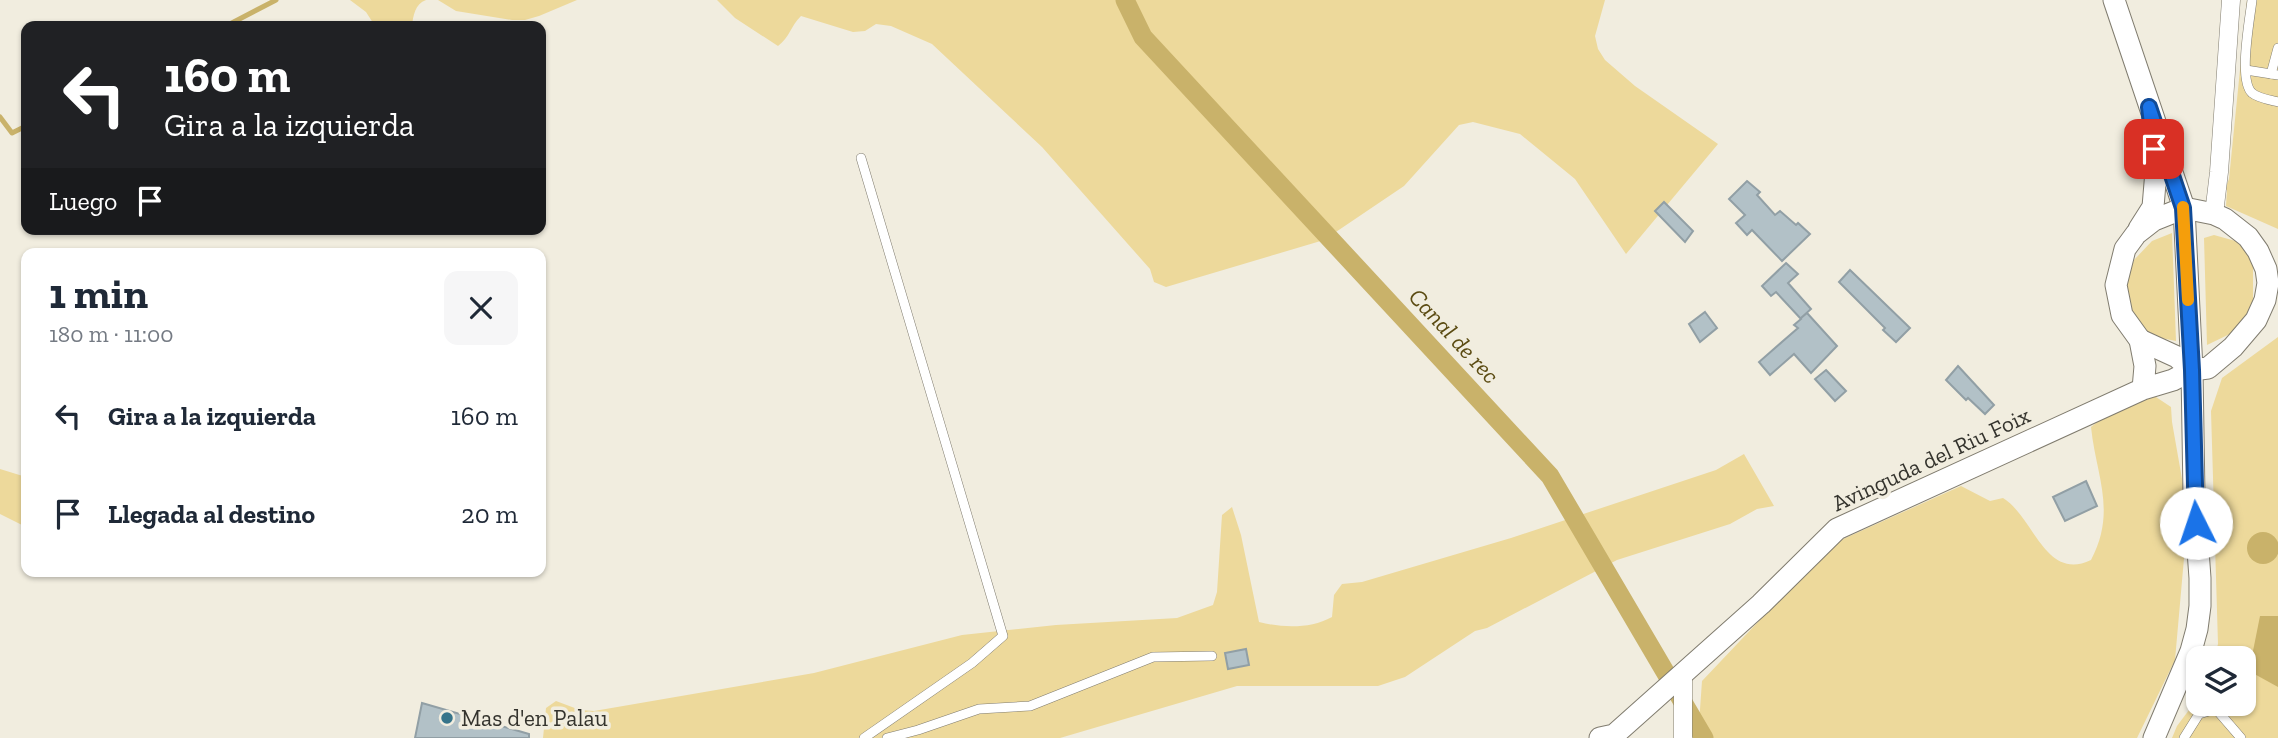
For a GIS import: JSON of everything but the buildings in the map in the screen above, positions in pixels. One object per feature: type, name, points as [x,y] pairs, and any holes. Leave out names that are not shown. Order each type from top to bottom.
[{"type":"street","points":[[2114,0],[2183,208],[2192,370],[2194,495],[2200,606],[2191,651],[2154,738]]},
{"type":"street","points":[[2136,234],[2154,220],[2183,208],[2214,214],[2231,0]]},
{"type":"street","points":[[2143,389],[2144,366],[2140,340],[2122,315],[2116,285],[2125,249],[2153,208],[2157,171],[2149,107]]},
{"type":"street","name":"Avinguda del Riu Foix","points":[[1600,738],[1614,735],[1683,675],[1761,604],[1837,529],[2143,389],[2173,380],[2192,370],[2208,368],[2233,346],[2256,320],[2269,283],[2258,251],[2248,237],[2214,214]]},
{"type":"street","points":[[2140,340],[2177,357],[2192,370]]},
{"type":"street","points":[[1683,675],[1683,738]]},
{"type":"lane","points":[[2252,0],[2246,47],[2246,85],[2254,95],[2278,102]]},
{"type":"lane","points":[[2246,70],[2275,74],[2278,48]]},
{"type":"lane","points":[[861,158],[1003,636],[972,663],[864,738]]},
{"type":"lane","points":[[887,738],[979,709],[1030,706],[1153,657],[1212,656]]},
{"type":"lane","points":[[2184,738],[2199,714],[2216,709],[2241,738]]},
{"type":"shaded area","points":[[350,0],[426,0],[417,7],[413,21],[372,21],[366,12]]},
{"type":"shaded area","points":[[438,0],[577,0],[539,16],[512,20],[456,11]]},
{"type":"shaded area","points":[[717,0],[1605,0],[1595,36],[1598,49],[1605,60],[1635,86],[1718,144],[1626,254],[1575,179],[1520,134],[1473,122],[1459,125],[1404,186],[1324,240],[1166,287],[1154,282],[1150,269],[1042,147],[932,44],[891,26],[876,24],[865,31],[853,32],[801,16],[778,46],[735,18]]},
{"type":"shaded area","points":[[2247,0],[2278,0],[2278,229],[2226,206],[2225,189],[2229,179]]},
{"type":"shaded area","points":[[2172,233],[2176,341],[2151,336],[2131,314],[2124,287],[2134,260],[2152,241]]},
{"type":"shaded area","points":[[2214,235],[2239,242],[2253,261],[2253,305],[2236,331],[2207,345],[2204,238]]},
{"type":"shaded area","points":[[2278,337],[2278,738],[2172,738],[2186,714],[2256,716],[2256,646],[2217,646],[2211,411],[2222,378]]},
{"type":"shaded area","points":[[2153,395],[2171,407],[2188,513],[2175,660],[2137,738],[1698,738],[1702,681],[1832,544],[1961,486],[1990,501],[2003,498],[2014,507],[2051,555],[2062,562],[2075,564],[2091,560],[2099,542],[2104,509],[2091,427],[2101,419]]},
{"type":"shaded area","points":[[1744,454],[1774,506],[1757,509],[1730,524],[1617,560],[1487,628],[1475,631],[1405,677],[1378,686],[1237,686],[1060,738],[543,738],[546,708],[556,701],[580,710],[594,711],[814,673],[962,635],[1056,625],[1177,618],[1213,605],[1217,592],[1222,515],[1232,507],[1241,535],[1259,622],[1287,626],[1315,624],[1332,617],[1334,595],[1342,584],[1362,582],[1511,538],[1716,470]]},
{"type":"shaded area","points":[[0,469],[21,475],[21,524],[0,514]]},
{"type":"shaded area","points":[[2263,532],[2274,537],[2279,548],[2274,559],[2263,564],[2252,559],[2247,548],[2252,537]]},
{"type":"shaded area","points":[[2260,616],[2278,616],[2278,687],[2256,675],[2254,646]]},
{"type":"waterway","points":[[236,21],[276,0]]},
{"type":"waterway","name":"Canal de rec","points":[[1125,0],[1143,37],[1550,476],[1704,738]]},
{"type":"waterway","points":[[0,117],[12,133],[21,128]]},
{"type":"slow traffic","points":[[2183,207],[2188,300]]},
{"type":"place","name":"Mas d'en Palau","points":[[447,718]]},
{"type":"route","points":[[2154,149],[2149,107],[2183,208],[2192,370],[2196,523]]}]
